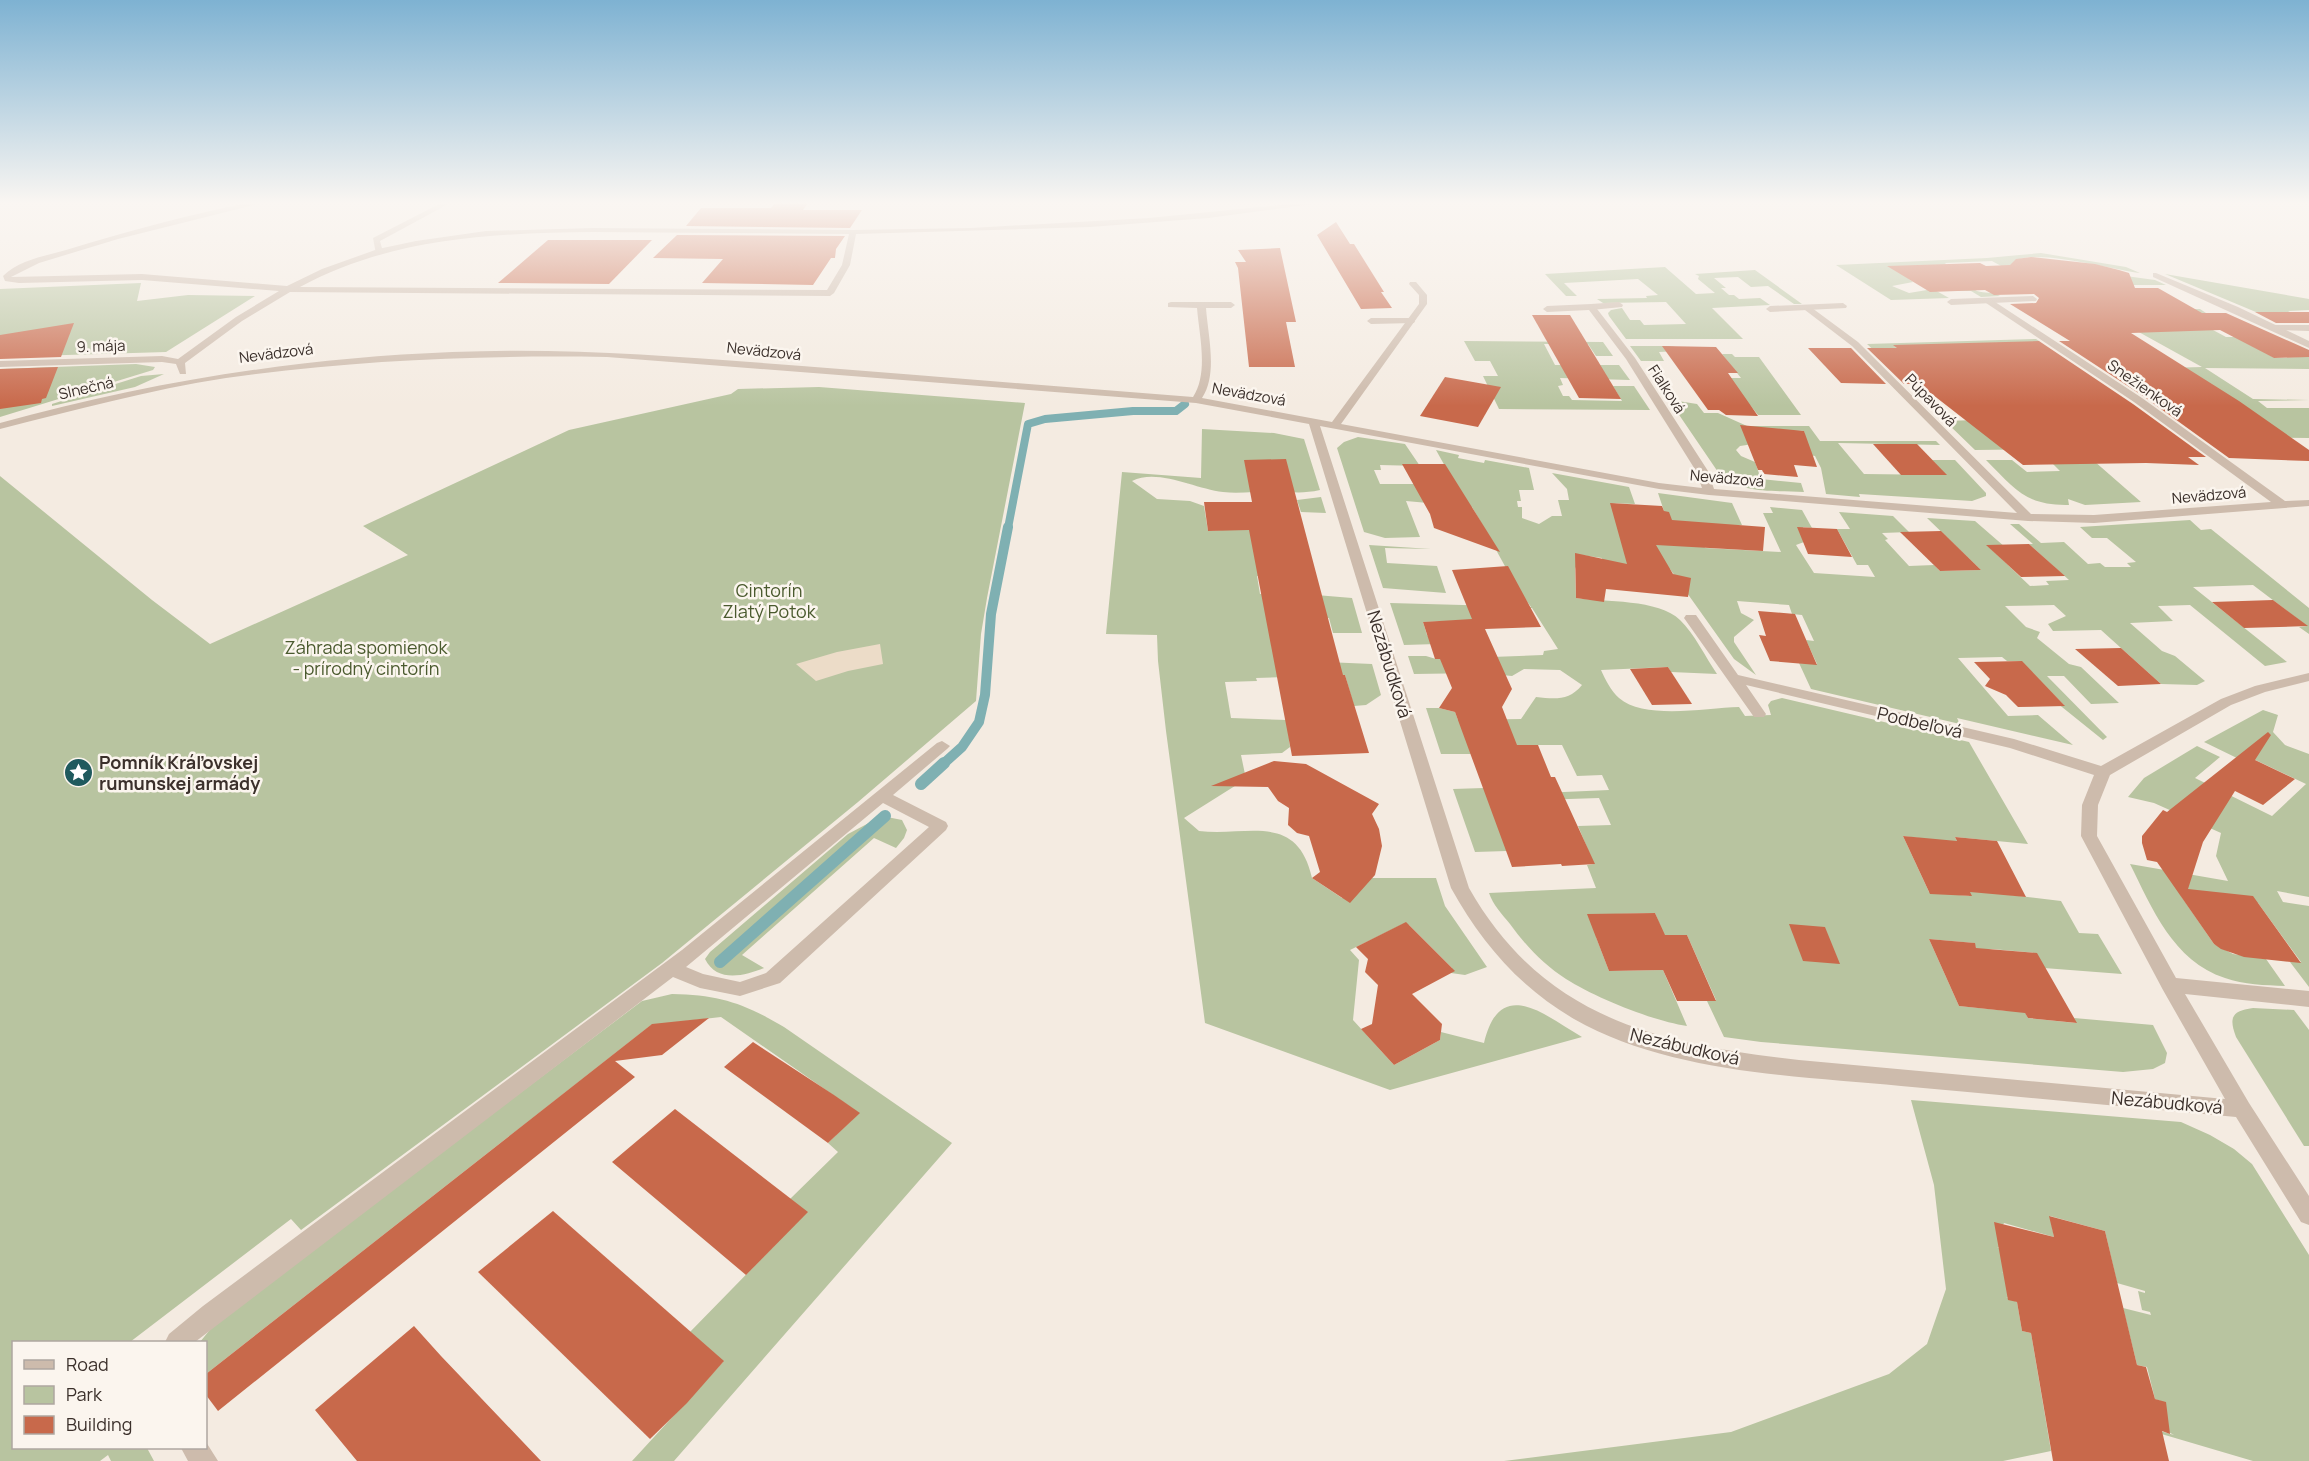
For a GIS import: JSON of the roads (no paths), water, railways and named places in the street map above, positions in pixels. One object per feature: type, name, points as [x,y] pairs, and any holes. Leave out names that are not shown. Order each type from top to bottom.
[{"type":"street","points":[[17,270],[7,276],[8,279],[142,277],[289,289],[830,293],[843,270]]},
{"type":"street","points":[[180,383],[183,375],[180,362],[289,289],[327,270]]},
{"type":"street","points":[[2156,275],[2309,345]]},
{"type":"street","points":[[1335,425],[1424,304],[1423,295],[1413,284]]},
{"type":"street","points":[[1951,302],[2033,299]]},
{"type":"street","name":"Snežienková","points":[[1989,301],[2128,394],[2281,504]]},
{"type":"street","points":[[1171,305],[1232,305]]},
{"type":"street","points":[[1196,400],[1204,388],[1206,361],[1201,305]]},
{"type":"street","points":[[1547,309],[1618,305]]},
{"type":"street","points":[[1770,309],[1843,306]]},
{"type":"street","name":"Fialková","points":[[1591,307],[1630,358],[1702,471],[1709,492]]},
{"type":"street","name":"Púpavová","points":[[1808,308],[1854,344],[2028,517]]},
{"type":"street","points":[[1371,321],[1412,321]]},
{"type":"street","points":[[2273,327],[2309,328]]},
{"type":"street","name":"Nevädzová","points":[[180,383],[326,362],[429,355],[565,353],[678,358],[880,377],[1196,400],[1659,486],[1709,492],[2028,517],[2094,519],[2281,504],[2309,504]]},
{"type":"street","name":"9. mája","points":[[0,364],[162,358],[180,362]]},
{"type":"street","name":"Slnečná","points":[[0,426],[97,400],[180,383]]},
{"type":"street","name":"Nezábudková","points":[[1313,421],[1460,888],[1471,911],[1493,942],[1534,982],[1576,1010],[1633,1036],[1701,1054],[1785,1066],[2242,1109]]},
{"type":"street","points":[[1691,618],[1759,714]]},
{"type":"street","points":[[2309,677],[2260,689],[2226,702],[2103,772],[2090,805],[2089,836],[2169,985],[2242,1109],[2309,1215]]},
{"type":"street","name":"Podbeľová","points":[[1734,678],[2014,744],[2103,772]]},
{"type":"street","points":[[178,1341],[220,1307],[671,968],[942,746]]},
{"type":"street","points":[[671,968],[700,981],[740,990],[773,978],[940,825],[882,796]]},
{"type":"street","points":[[2169,985],[2309,999]]},
{"type":"street","points":[[195,1449],[205,1461]]},
{"type":"waterway","points":[[1008,528],[1028,424],[1045,419],[1133,411],[1176,411],[1185,404]]},
{"type":"waterway","points":[[942,765],[962,747],[979,722],[985,695],[991,614],[1008,527]]},
{"type":"waterway","points":[[921,784],[944,763]]},
{"type":"waterway","points":[[720,962],[885,816]]},
{"type":"place","name":"Pomník Kráľovskej rumunskej armády","points":[[78,772]]},
{"type":"park label","name":"Cintorín Zlatý Potok","points":[[769,600]]},
{"type":"park label","name":"Záhrada spomienok - prírodný cintorín","points":[[366,657]]}]
